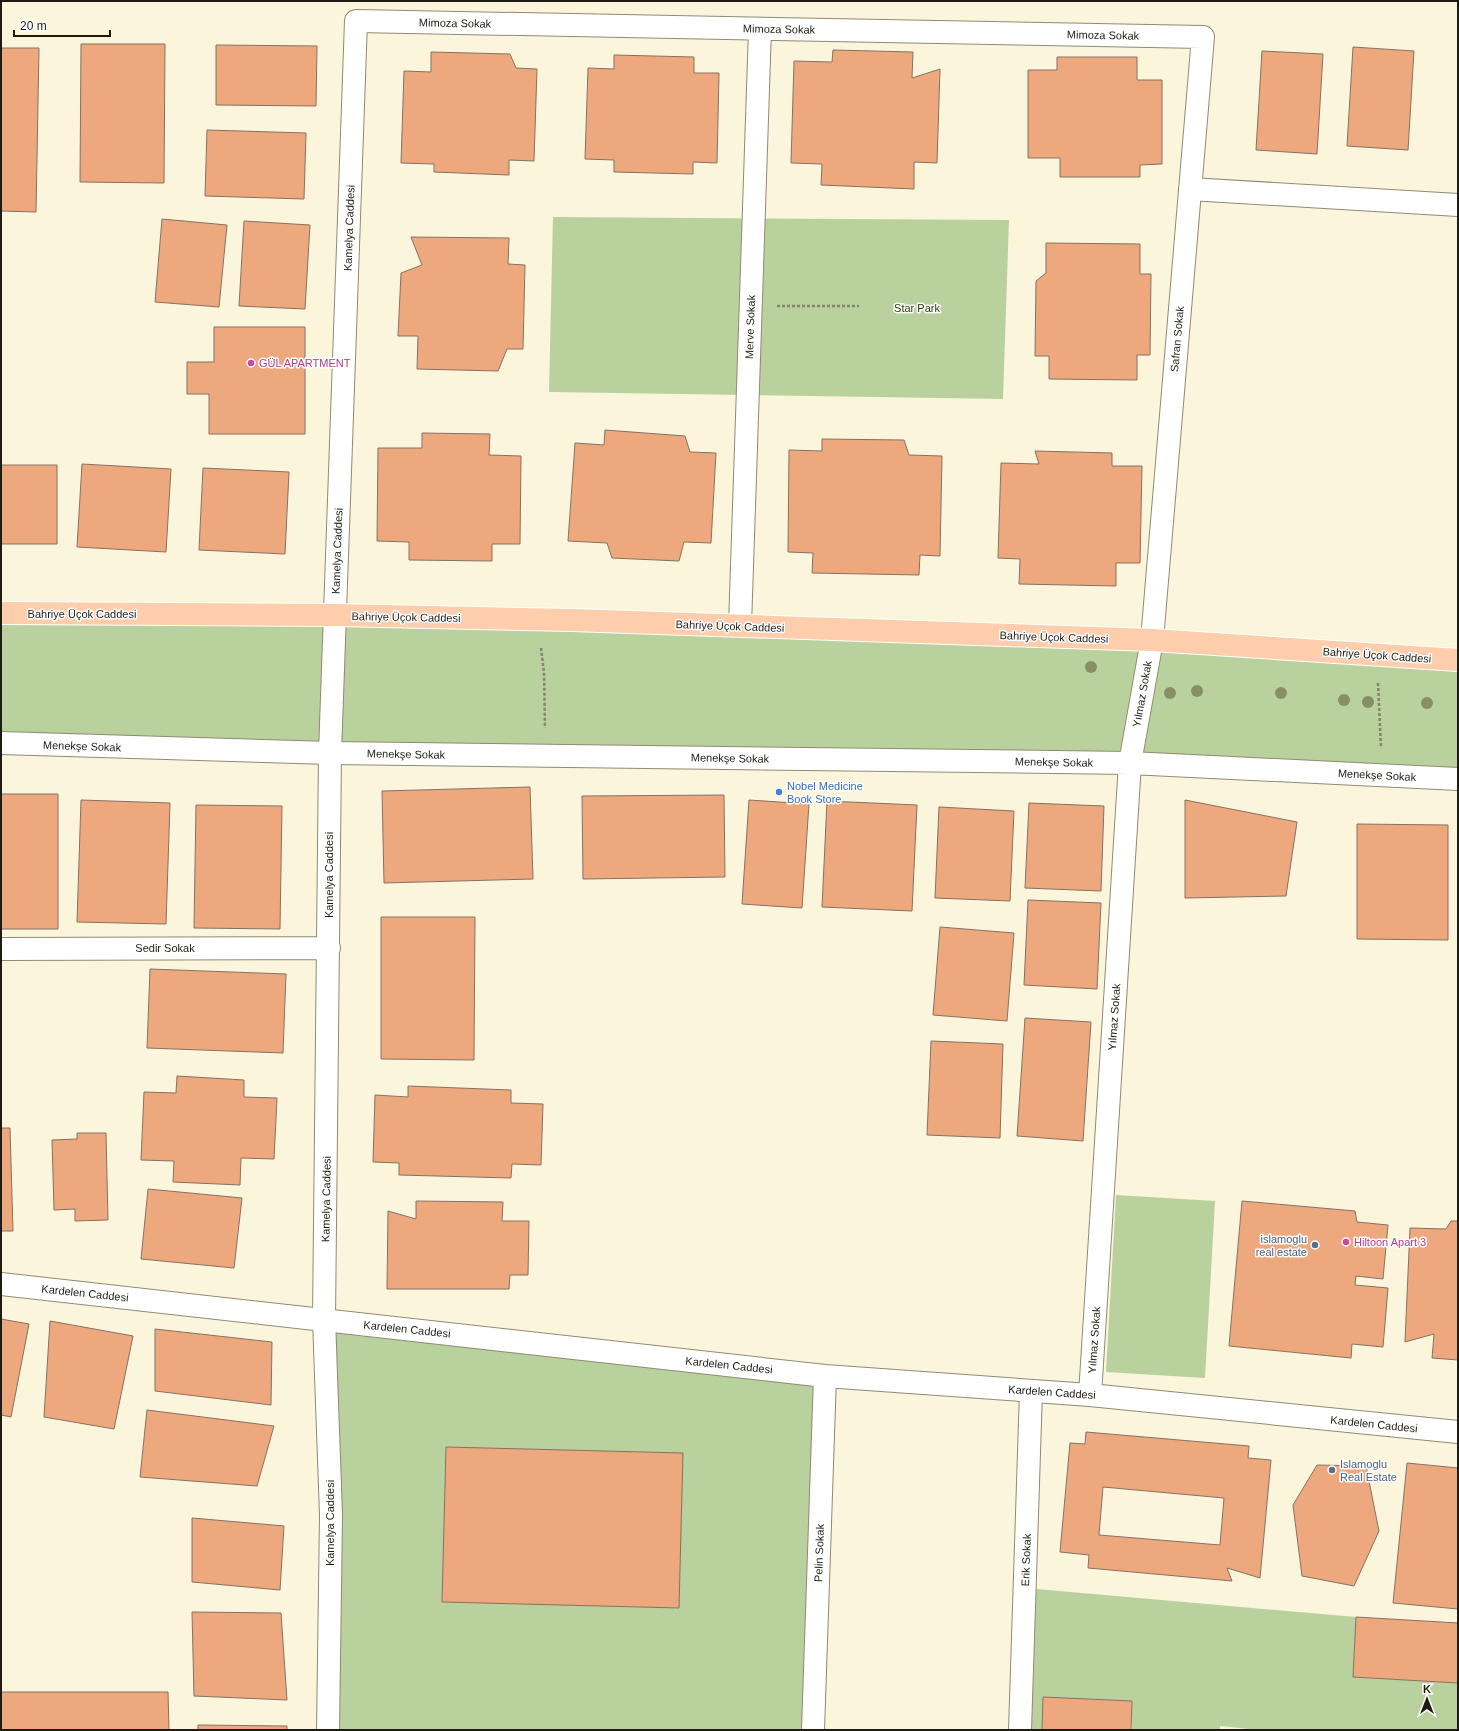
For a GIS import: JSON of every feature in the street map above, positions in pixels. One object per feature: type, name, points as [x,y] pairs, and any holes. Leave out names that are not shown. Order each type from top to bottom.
[{"type":"main road","name":"Bahriye Üçok Caddesi","points":[[1,613],[538,619],[1152,640],[1458,660]]},
{"type":"street","name":"Mimoza Sokak","points":[[356,21],[1203,37]]},
{"type":"street","name":"Kamelya Caddesi","points":[[328,1730],[331,1514],[324,1319],[330,753],[356,21]]},
{"type":"street","name":"Merve Sokak","points":[[740,626],[760,29]]},
{"type":"street","name":"Safran Sokak","points":[[1152,640],[1203,37]]},
{"type":"street","points":[[1190,189],[1458,205]]},
{"type":"street","name":"Yılmaz Sokak","points":[[1090,1395],[1130,764],[1152,640]]},
{"type":"street","name":"Menekşe Sokak","points":[[1,743],[330,753],[1130,764],[1458,778]]},
{"type":"street","name":"Sedir Sokak","points":[[1,949],[329,948]]},
{"type":"street","name":"Kardelen Caddesi","points":[[1,1284],[824,1376],[1090,1395],[1458,1432]]},
{"type":"street","name":"Pelin Sokak","points":[[813,1730],[824,1376]]},
{"type":"street","name":"Erik Sokak","points":[[1020,1730],[1032,1391]]},
{"type":"path","points":[[751,306],[860,306]]},
{"type":"path","points":[[538,619],[544,672],[546,756]]},
{"type":"path","points":[[1377,655],[1383,775]]},
{"type":"green space","name":"Star Park","points":[[553,217],[1009,220],[1003,399],[549,392]]},
{"type":"green space","points":[[1,613],[335,615],[1458,660],[1458,779],[1,743]]},
{"type":"green space","points":[[1116,1195],[1215,1201],[1205,1378],[1106,1372]]},
{"type":"green space","points":[[324,1319],[825,1376],[813,1730],[325,1730]]},
{"type":"green space","points":[[1025,1588],[1356,1617],[1353,1677],[1458,1683],[1458,1730],[1259,1730],[1220,1726],[1220,1730],[1132,1730],[1132,1701],[1044,1698],[1042,1730],[1020,1730]]},
{"type":"building","points":[[81,44],[165,44],[164,183],[80,182]]},
{"type":"building","points":[[216,45],[317,46],[316,106],[216,105]]},
{"type":"building","points":[[1353,47],[1414,51],[1408,150],[1347,146]]},
{"type":"building","points":[[1,48],[39,48],[36,212],[1,211]]},
{"type":"building","points":[[833,50],[913,52],[912,78],[940,69],[937,163],[914,162],[914,189],[821,185],[822,164],[791,163],[794,61],[832,62]]},
{"type":"building","points":[[1262,51],[1323,54],[1317,154],[1256,150]]},
{"type":"building","points":[[431,52],[510,54],[516,68],[537,69],[534,161],[509,160],[509,175],[434,172],[434,164],[401,163],[404,71],[431,72]]},
{"type":"building","points":[[614,55],[694,57],[694,73],[719,73],[717,163],[693,162],[693,174],[614,172],[614,160],[585,159],[588,68],[614,69]]},
{"type":"building","points":[[1057,57],[1137,57],[1137,80],[1162,80],[1162,164],[1140,165],[1140,177],[1060,177],[1060,158],[1028,158],[1028,70],[1057,70]]},
{"type":"building","points":[[207,130],[306,133],[304,199],[205,196]]},
{"type":"building","points":[[162,219],[227,225],[219,307],[155,302]]},
{"type":"building","points":[[244,221],[310,225],[305,309],[239,306]]},
{"type":"building","points":[[411,237],[509,238],[508,264],[525,265],[523,349],[507,349],[498,371],[417,369],[418,336],[398,336],[401,273],[422,265]]},
{"type":"building","points":[[1046,243],[1140,244],[1140,274],[1151,274],[1150,355],[1137,355],[1137,380],[1049,379],[1049,356],[1035,356],[1036,281],[1046,273]]},
{"type":"building","points":[[214,327],[305,327],[305,434],[209,434],[209,394],[187,394],[187,362],[214,362]]},
{"type":"building","points":[[605,430],[685,436],[690,452],[716,453],[711,543],[684,542],[679,561],[612,558],[607,543],[568,541],[575,443],[604,445]]},
{"type":"building","points":[[422,433],[490,434],[489,455],[521,456],[520,544],[492,544],[492,561],[409,560],[409,542],[377,541],[378,448],[422,448]]},
{"type":"building","points":[[822,439],[904,440],[909,455],[942,456],[940,556],[920,555],[919,575],[812,573],[813,553],[788,552],[789,450],[822,451]]},
{"type":"building","points":[[1035,451],[1112,453],[1112,466],[1142,466],[1140,563],[1116,563],[1116,586],[1019,584],[1020,559],[998,558],[1001,463],[1039,464]]},
{"type":"building","points":[[82,464],[171,469],[166,552],[77,547]]},
{"type":"building","points":[[1,465],[57,465],[57,544],[1,544]]},
{"type":"building","points":[[203,468],[289,472],[285,554],[199,550]]},
{"type":"building","points":[[530,787],[533,879],[384,883],[382,791]]},
{"type":"building","points":[[1,794],[58,794],[58,929],[1,929]]},
{"type":"building","points":[[724,795],[725,877],[583,879],[582,796]]},
{"type":"building","points":[[81,800],[170,803],[166,924],[77,922]]},
{"type":"building","points":[[749,800],[809,804],[802,908],[742,904]]},
{"type":"building","points":[[1185,800],[1297,822],[1286,896],[1185,898]]},
{"type":"building","points":[[827,801],[917,805],[912,911],[822,907]]},
{"type":"building","points":[[1029,803],[1104,806],[1101,891],[1025,888]]},
{"type":"building","points":[[196,805],[282,806],[280,929],[194,928]]},
{"type":"building","points":[[939,807],[1014,811],[1010,901],[935,898]]},
{"type":"building","points":[[1357,824],[1448,825],[1448,940],[1357,939]]},
{"type":"building","points":[[1028,900],[1101,903],[1097,989],[1024,985]]},
{"type":"building","points":[[381,917],[475,917],[474,1060],[381,1059]]},
{"type":"building","points":[[940,927],[1014,933],[1007,1021],[933,1015]]},
{"type":"building","points":[[150,969],[286,974],[283,1053],[147,1048]]},
{"type":"building","points":[[1025,1018],[1091,1022],[1083,1141],[1017,1136]]},
{"type":"building","points":[[931,1041],[1003,1044],[1000,1138],[927,1135]]},
{"type":"building","points":[[177,1076],[244,1080],[244,1097],[277,1098],[274,1159],[241,1158],[240,1185],[173,1182],[174,1161],[141,1160],[144,1092],[176,1093]]},
{"type":"building","points":[[408,1086],[511,1090],[511,1103],[543,1104],[541,1165],[512,1164],[511,1178],[399,1175],[399,1163],[373,1162],[375,1095],[408,1097]]},
{"type":"building","points":[[1,1128],[10,1128],[13,1231],[1,1231]]},
{"type":"building","points":[[77,1133],[106,1133],[108,1220],[75,1221],[75,1209],[54,1210],[52,1140],[77,1139]]},
{"type":"building","points":[[148,1189],[242,1198],[234,1268],[141,1259]]},
{"type":"building","points":[[416,1201],[503,1202],[502,1221],[529,1221],[528,1275],[510,1275],[509,1289],[387,1289],[388,1211],[416,1219]]},
{"type":"building","points":[[1242,1201],[1355,1211],[1357,1222],[1388,1225],[1383,1279],[1356,1276],[1355,1285],[1388,1288],[1383,1347],[1352,1344],[1351,1358],[1229,1346]]},
{"type":"building","points":[[1451,1221],[1458,1221],[1458,1360],[1432,1358],[1434,1334],[1405,1342],[1410,1228],[1446,1229]]},
{"type":"building","points":[[1,1319],[29,1324],[11,1417],[1,1415]]},
{"type":"building","points":[[50,1321],[133,1336],[114,1429],[44,1417]]},
{"type":"building","points":[[155,1329],[272,1342],[271,1405],[155,1391]]},
{"type":"building","points":[[147,1410],[274,1426],[257,1486],[140,1477]]},
{"type":"building","points":[[1086,1432],[1249,1446],[1248,1458],[1271,1460],[1260,1578],[1227,1568],[1232,1581],[1088,1568],[1089,1555],[1060,1552],[1070,1443],[1085,1444]],"holes":[[[1103,1487],[1224,1498],[1220,1545],[1099,1535]]]},
{"type":"building","points":[[446,1447],[683,1453],[679,1608],[442,1602]]},
{"type":"building","points":[[1407,1463],[1458,1468],[1458,1609],[1393,1603]]},
{"type":"building","points":[[1317,1465],[1366,1466],[1379,1531],[1354,1586],[1302,1576],[1293,1505]]},
{"type":"building","points":[[192,1518],[284,1526],[280,1590],[192,1582]]},
{"type":"building","points":[[192,1612],[281,1613],[287,1700],[194,1696]]},
{"type":"building","points":[[1356,1617],[1458,1623],[1458,1683],[1353,1677]]},
{"type":"building","points":[[1,1692],[168,1692],[169,1730],[1,1730]]},
{"type":"building","points":[[1043,1697],[1132,1701],[1131,1730],[1042,1730]]},
{"type":"building","points":[[198,1725],[287,1726],[287,1730],[198,1730]]},
{"type":"place","name":"GÜL APARTMENT","points":[[251,363]]},
{"type":"place","name":"Nobel Medicine Book Store","points":[[779,792]]},
{"type":"place","name":"Hiltoon Apart 3","points":[[1346,1242]]},
{"type":"place","name":"islamoglu real estate","points":[[1315,1245]]},
{"type":"place","name":"Islamoglu Real Estate","points":[[1332,1470]]}]
